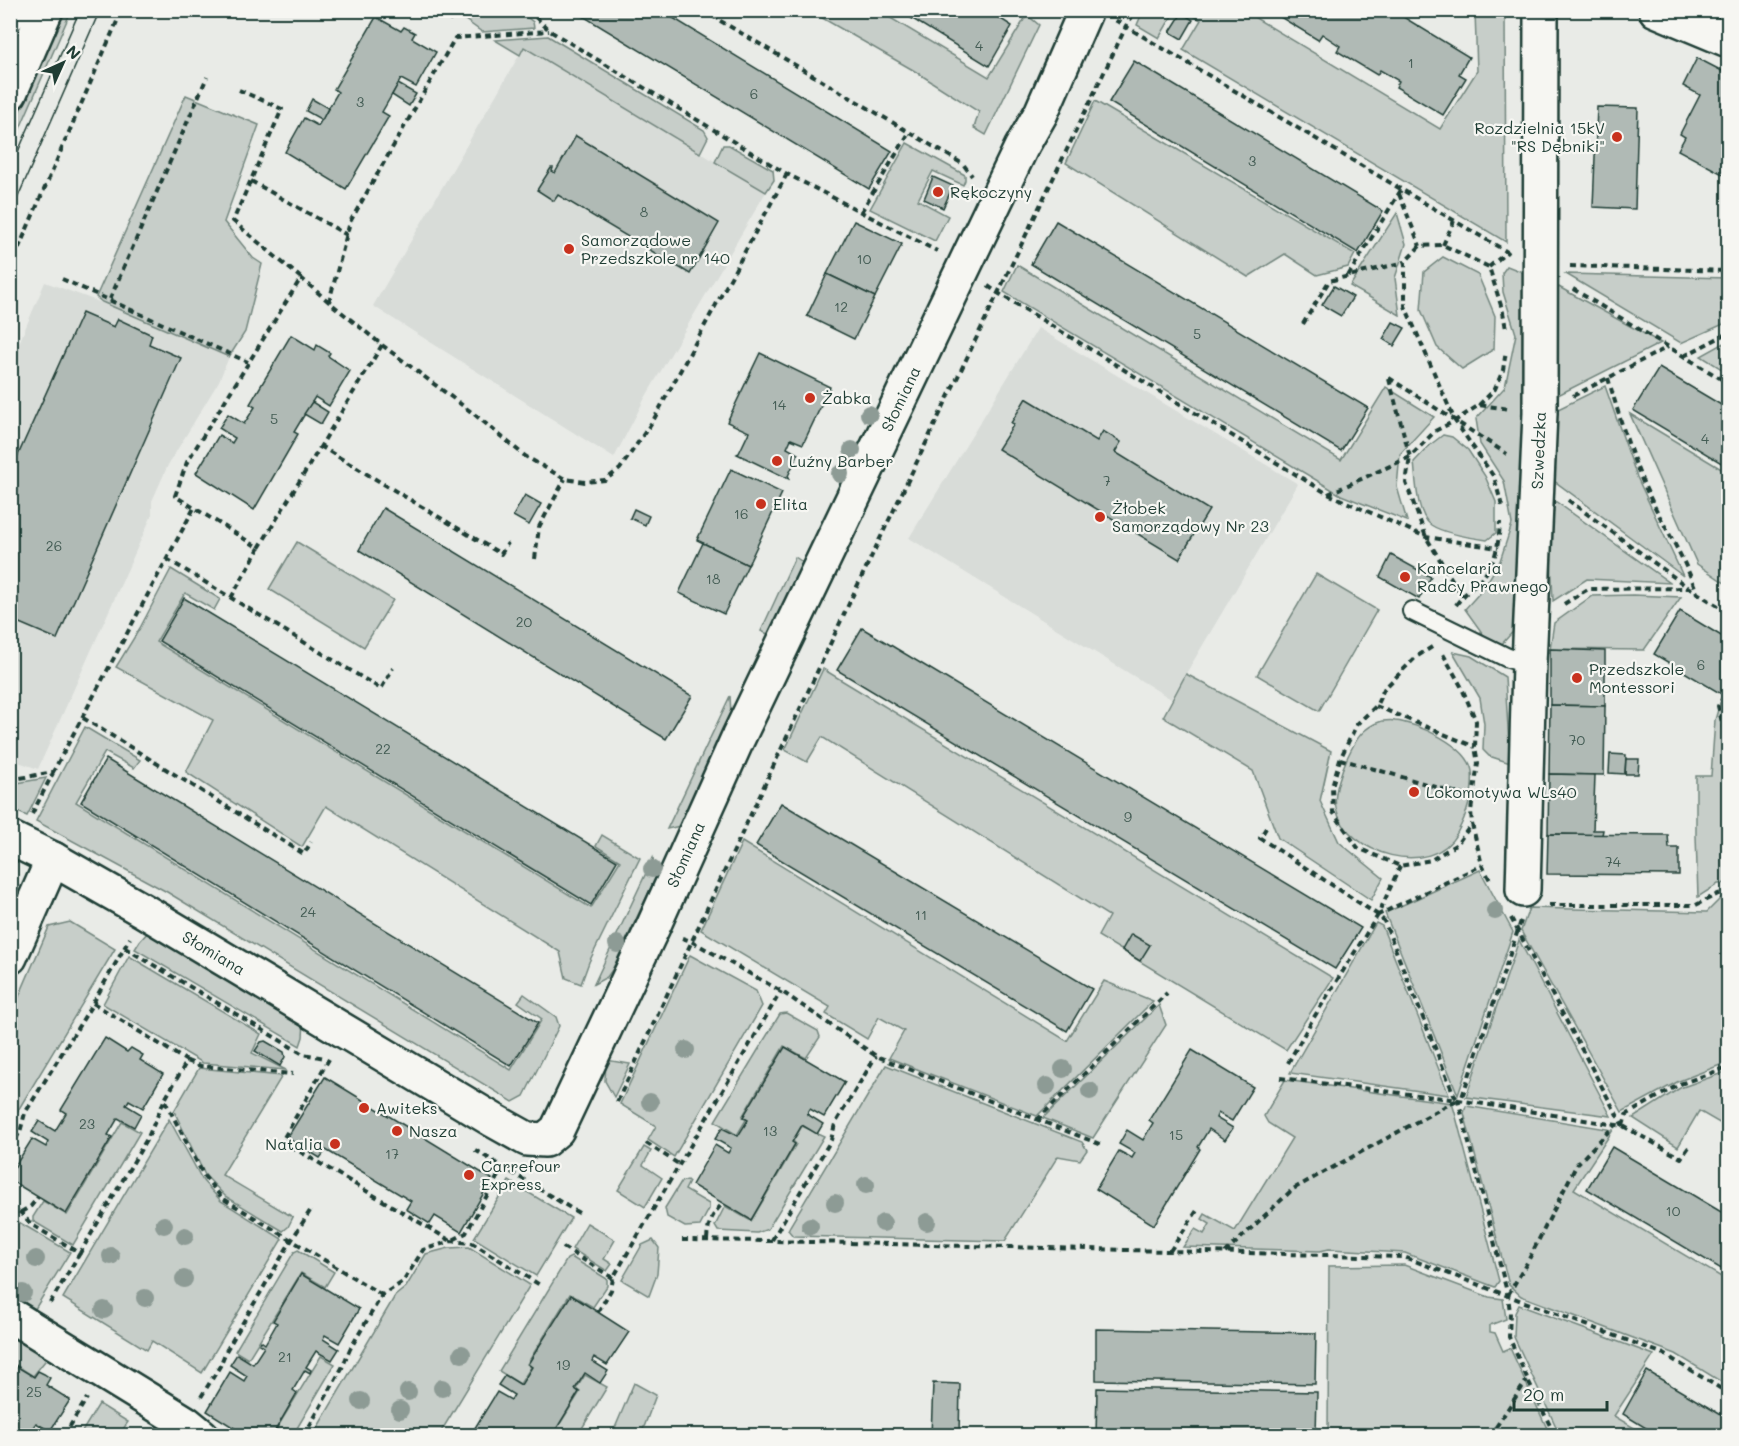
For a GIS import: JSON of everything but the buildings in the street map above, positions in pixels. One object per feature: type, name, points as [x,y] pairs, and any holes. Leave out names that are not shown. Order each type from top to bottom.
[{"type":"street","points":[[10,93],[46,10]]},
{"type":"street","name":"Szwedzka","points":[[1521,899],[1540,413],[1541,10]]},
{"type":"street","points":[[1656,10],[1728,40]]},
{"type":"street","name":"Słomiana","points":[[19,831],[53,859],[527,1139],[545,1140],[557,1130],[653,927],[738,738],[1021,148],[1096,13]]},
{"type":"street","points":[[10,957],[53,859]]},
{"type":"street","points":[[22,1322],[194,1429]]},
{"type":"lane","points":[[1412,611],[1508,658],[1529,664]]},
{"type":"path","points":[[10,268],[123,10]]},
{"type":"path","points":[[449,21],[455,10]]},
{"type":"path","points":[[528,10],[550,31],[787,174],[937,250],[998,293],[1328,494],[1426,537],[1498,548]]},
{"type":"path","points":[[702,10],[963,164],[972,176]]},
{"type":"path","points":[[716,19],[720,10]]},
{"type":"path","points":[[617,1102],[852,597],[1134,10]]},
{"type":"path","points":[[1096,13],[1126,26],[1400,192],[1510,253],[1489,267]]},
{"type":"path","points":[[329,302],[350,222],[455,38],[550,31]]},
{"type":"path","points":[[110,299],[207,77]]},
{"type":"path","points":[[239,90],[282,109],[233,221],[382,345],[474,414],[525,456],[565,479],[585,482],[605,480],[620,469],[654,419],[787,174]]},
{"type":"path","points":[[861,212],[909,133]]},
{"type":"path","points":[[250,181],[347,235]]},
{"type":"path","points":[[1400,192],[1420,246]]},
{"type":"path","points":[[1348,276],[1400,192]]},
{"type":"path","points":[[1443,245],[1454,220]]},
{"type":"path","points":[[1303,324],[1329,281],[1405,262],[1420,246],[1443,245],[1489,267],[1503,312],[1506,331]]},
{"type":"path","points":[[1405,262],[1405,306],[1455,421],[1494,477],[1502,507]]},
{"type":"path","points":[[1563,266],[1728,271]]},
{"type":"path","points":[[259,548],[175,496],[187,462],[301,278]]},
{"type":"path","points":[[62,279],[248,362]]},
{"type":"path","points":[[1571,288],[1728,383]]},
{"type":"path","points":[[1684,356],[1728,333]]},
{"type":"path","points":[[231,598],[382,345]]},
{"type":"path","points":[[1479,405],[1540,413],[1668,347]]},
{"type":"path","points":[[1328,494],[1410,457],[1435,431],[1479,405],[1495,389],[1503,370],[1506,350]]},
{"type":"path","points":[[1501,517],[1498,548],[1488,572],[1462,596],[1426,537],[1406,483],[1410,457],[1389,378],[1536,473],[1580,510],[1689,588],[1728,612]]},
{"type":"path","points":[[1608,378],[1618,415],[1642,480],[1698,593]]},
{"type":"path","points":[[320,446],[501,554],[508,543]]},
{"type":"path","points":[[535,559],[539,527],[565,479]]},
{"type":"path","points":[[19,831],[83,718],[194,508]]},
{"type":"path","points":[[167,559],[381,689],[393,668]]},
{"type":"path","points":[[1530,629],[1547,615],[1588,589],[1689,588]]},
{"type":"path","points":[[1443,625],[1437,644],[1416,657],[1384,689],[1376,706],[1357,724],[1340,759],[1332,786],[1333,812],[1358,848],[1400,866],[1431,860],[1457,844],[1472,824]]},
{"type":"path","points":[[1437,644],[1461,686],[1476,721],[1475,747],[1478,763],[1471,811],[1482,865],[1521,899],[1696,905],[1718,894],[1728,892]]},
{"type":"path","points":[[1724,696],[1718,706],[1728,746]]},
{"type":"path","points":[[1376,706],[1475,747]]},
{"type":"path","points":[[83,718],[304,854],[311,842]]},
{"type":"path","points":[[1340,759],[1474,798]]},
{"type":"path","points":[[10,780],[53,772]]},
{"type":"path","points":[[1266,828],[1260,838],[1384,921],[1458,1100],[1508,1296],[1509,1336],[1555,1436]]},
{"type":"path","points":[[1378,915],[1482,865]]},
{"type":"path","points":[[1288,1063],[1378,915],[1400,866]]},
{"type":"path","points":[[1225,1253],[1293,1189],[1462,1096],[1517,931],[1521,899]]},
{"type":"path","points":[[653,927],[691,941],[781,992],[876,1056],[1102,1146]]},
{"type":"path","points":[[1517,931],[1623,1126]]},
{"type":"path","points":[[10,1148],[20,1132],[25,1113],[124,948],[303,1054],[329,1059],[282,1141],[451,1241],[472,1243],[540,1285]]},
{"type":"path","points":[[598,1312],[611,1290],[613,1278],[781,992]]},
{"type":"path","points":[[1037,1120],[1167,993]]},
{"type":"path","points":[[93,1003],[187,1061],[201,1066],[293,1074]]},
{"type":"path","points":[[772,1241],[831,1140],[835,1124],[876,1056]]},
{"type":"path","points":[[22,1322],[80,1253],[148,1137],[164,1101],[187,1061]]},
{"type":"path","points":[[1623,1126],[1626,1115],[1680,1084],[1728,1067]]},
{"type":"path","points":[[1280,1078],[1458,1100],[1623,1126],[1681,1158],[1689,1148]]},
{"type":"path","points":[[164,1101],[204,1176],[222,1198],[382,1295]]},
{"type":"path","points":[[1508,1296],[1576,1164],[1616,1125]]},
{"type":"path","points":[[646,1143],[680,1165]]},
{"type":"path","points":[[474,1149],[582,1215]]},
{"type":"path","points":[[304,1436],[342,1368],[350,1349],[382,1295],[403,1282],[423,1250],[451,1241],[466,1233],[503,1167]]},
{"type":"path","points":[[21,1213],[38,1197]]},
{"type":"path","points":[[707,1240],[708,1225],[723,1203]]},
{"type":"path","points":[[10,1206],[21,1213],[32,1225],[80,1253]]},
{"type":"path","points":[[1170,1251],[1198,1209]]},
{"type":"path","points":[[194,1429],[226,1351],[310,1211]]},
{"type":"path","points":[[682,1240],[1404,1257],[1664,1354],[1728,1393]]},
{"type":"path","points":[[563,1247],[613,1278]]},
{"type":"path","points":[[64,1436],[103,1371]]},
{"type":"path","points":[[1490,1436],[1528,1380]]},
{"type":"shaded area","points":[[1143,10],[1175,11],[1159,38],[1137,25]]},
{"type":"shaded area","points":[[63,11],[71,11],[11,149],[11,131]]},
{"type":"shaded area","points":[[459,11],[519,11],[533,22],[534,28],[482,32],[457,14]]},
{"type":"shaded area","points":[[810,11],[879,11],[989,77],[1027,15],[1039,25],[986,135],[974,128],[979,112],[913,70]]},
{"type":"shaded area","points":[[1185,11],[1244,11],[1440,129],[1477,71],[1475,11],[1505,11],[1506,242],[1183,50],[1201,20]]},
{"type":"shaded area","points":[[548,36],[704,130],[708,137],[700,153],[524,47],[520,55],[495,40]]},
{"type":"shaded area","name":"Samorządowe Przedszkole nr 140","points":[[524,47],[766,192],[645,398],[614,458],[373,306]]},
{"type":"shaded area","points":[[186,95],[259,125],[224,222],[253,258],[262,264],[245,332],[229,357],[102,302],[96,297]]},
{"type":"shaded area","points":[[1095,101],[1355,254],[1348,267],[1317,275],[1285,254],[1248,277],[1066,163]]},
{"type":"shaded area","points":[[907,143],[965,175],[963,185],[933,171],[918,200],[948,216],[935,241],[870,209]]},
{"type":"shaded area","points":[[723,145],[729,145],[773,170],[774,180],[766,192],[715,162]]},
{"type":"shaded area","points":[[1397,213],[1406,244],[1395,278],[1400,315],[1350,286]]},
{"type":"shaded area","points":[[1443,257],[1478,275],[1495,316],[1494,349],[1462,369],[1437,347],[1421,310],[1424,272]]},
{"type":"shaded area","points":[[1017,265],[1341,460],[1386,387],[1434,417],[1400,454],[1397,487],[1407,521],[1341,495],[1004,292]]},
{"type":"shaded area","points":[[1507,266],[1525,273],[1518,626],[1500,646],[1485,637],[1465,609],[1483,589],[1500,561],[1512,524],[1504,481],[1480,444],[1476,419],[1505,387],[1516,334],[1503,292],[1502,273]]},
{"type":"shaded area","points":[[1566,274],[1728,278],[1728,322],[1681,343]]},
{"type":"shaded area","points":[[45,282],[143,318],[229,357],[219,381],[168,465],[152,501],[152,515],[38,769],[13,760],[11,767],[11,362]]},
{"type":"shaded area","points":[[1557,286],[1661,343],[1558,395]]},
{"type":"shaded area","name":"Żłobek Samorządowy Nr 23","points":[[1038,328],[1298,484],[1171,699],[909,538]]},
{"type":"shaded area","points":[[1728,341],[1728,373],[1701,356]]},
{"type":"shaded area","points":[[1605,386],[1637,477],[1683,576],[1553,480],[1552,412]]},
{"type":"shaded area","points":[[1630,414],[1728,473],[1728,585],[1697,564]]},
{"type":"shaded area","points":[[1443,435],[1452,437],[1468,450],[1485,476],[1496,502],[1496,533],[1487,540],[1436,528],[1426,520],[1422,513],[1414,462]]},
{"type":"shaded area","points":[[1548,496],[1670,583],[1587,579],[1553,601]]},
{"type":"shaded area","points":[[297,542],[393,600],[364,647],[269,589]]},
{"type":"shaded area","points":[[795,557],[804,563],[770,635],[761,631]]},
{"type":"shaded area","points":[[171,569],[220,599],[214,610],[185,593],[156,642],[591,908],[620,861],[596,846],[602,835],[640,858],[589,962],[581,984],[566,978],[560,952],[326,806],[302,847],[186,772],[213,720],[116,667],[140,628]]},
{"type":"shaded area","points":[[1316,574],[1377,610],[1319,711],[1257,675]]},
{"type":"shaded area","points":[[1592,596],[1681,597],[1644,650],[1550,649],[1554,623]]},
{"type":"shaded area","points":[[1453,652],[1471,656],[1505,677],[1510,763],[1489,756],[1483,750],[1484,724],[1480,698]]},
{"type":"shaded area","points":[[823,669],[1333,978],[1286,1050],[1098,936],[1109,916],[822,737],[807,762],[785,750]]},
{"type":"shaded area","points":[[1186,674],[1331,751],[1320,801],[1339,842],[1383,878],[1371,900],[1278,838],[1253,771],[1163,717]]},
{"type":"shaded area","points":[[730,696],[731,715],[680,826],[667,829]]},
{"type":"shaded area","points":[[1720,703],[1728,708],[1728,883],[1718,884],[1698,897],[1696,776],[1711,776],[1715,720]]},
{"type":"shaded area","points":[[1382,721],[1405,723],[1441,737],[1462,753],[1472,771],[1471,795],[1461,826],[1445,847],[1429,855],[1410,858],[1372,849],[1356,838],[1343,824],[1336,808],[1339,781],[1351,750],[1365,730]]},
{"type":"shaded area","points":[[85,727],[140,760],[134,768],[105,752],[76,802],[511,1070],[542,1019],[518,1002],[524,994],[556,1017],[559,1026],[524,1096],[513,1102],[167,892],[36,821]]},
{"type":"shaded area","points":[[46,778],[27,816],[11,809],[11,784]]},
{"type":"shaded area","points":[[742,842],[1067,1041],[1104,981],[1153,1001],[1037,1116],[889,1058],[904,1031],[879,1017],[867,1039],[826,1014],[830,1007],[701,930]]},
{"type":"shaded area","points":[[653,858],[656,877],[612,970],[607,977],[594,984]]},
{"type":"shaded area","points":[[1480,870],[1513,932],[1458,1095],[1385,913]]},
{"type":"shaded area","points":[[1728,897],[1728,1062],[1679,1081],[1622,1112],[1521,931],[1529,908],[1707,912],[1721,898]]},
{"type":"shaded area","points":[[70,922],[115,949],[11,1122],[11,1015],[49,927]]},
{"type":"shaded area","points":[[1376,923],[1382,926],[1449,1095],[1290,1073]]},
{"type":"shaded area","points":[[150,930],[304,1022],[300,1046],[135,949]]},
{"type":"shaded area","points":[[1519,940],[1611,1116],[1466,1097]]},
{"type":"shaded area","points":[[690,955],[756,991],[762,1006],[674,1157],[648,1140],[656,1126],[620,1104]]},
{"type":"shaded area","points":[[129,956],[261,1034],[252,1053],[286,1070],[203,1063],[103,1004]]},
{"type":"shaded area","points":[[1159,1005],[1166,1025],[1093,1138],[1043,1118]]},
{"type":"shaded area","points":[[786,1013],[818,1031],[820,1037],[806,1058],[784,1046],[742,1117],[746,1120],[737,1135],[715,1121],[780,1014]]},
{"type":"shaded area","points":[[606,1060],[630,1064],[614,1097],[605,1081]]},
{"type":"shaded area","points":[[886,1065],[1082,1142],[1087,1150],[1080,1160],[1058,1156],[1005,1241],[793,1236],[788,1230],[790,1226]]},
{"type":"shaded area","points":[[199,1068],[282,1076],[222,1175],[293,1217],[283,1231],[225,1196],[205,1175],[174,1111]]},
{"type":"shaded area","points":[[1728,1071],[1728,1128],[1699,1111],[1678,1147],[1633,1118],[1680,1088]]},
{"type":"shaded area","points":[[1285,1080],[1452,1103],[1499,1281],[1495,1287],[1405,1253],[1329,1249],[1320,1251],[1183,1247],[1195,1229],[1204,1234],[1210,1224],[1202,1219],[1205,1214],[1235,1231],[1292,1138],[1268,1123],[1264,1116]]},
{"type":"shaded area","points":[[1466,1106],[1613,1130],[1574,1189],[1728,1281],[1728,1386],[1676,1354],[1521,1296],[1509,1285],[1464,1113]]},
{"type":"shaded area","points":[[169,1119],[203,1181],[221,1201],[282,1239],[202,1373],[152,1341],[147,1350],[63,1298]]},
{"type":"shaded area","points":[[122,1122],[140,1132],[73,1245],[33,1221],[43,1201],[67,1215]]},
{"type":"shaded area","points":[[802,1126],[824,1136],[768,1229],[757,1233],[718,1231],[715,1226],[725,1206],[751,1221],[796,1144],[793,1141]]},
{"type":"shaded area","points":[[644,1147],[651,1151],[643,1165],[662,1178],[645,1207],[618,1190]]},
{"type":"shaded area","points":[[687,1180],[689,1182],[685,1190],[709,1204],[709,1209],[700,1226],[685,1227],[667,1217],[665,1208],[681,1182]]},
{"type":"shaded area","points":[[509,1181],[571,1218],[536,1276],[474,1238]]},
{"type":"shaded area","points":[[10,1217],[70,1252],[35,1309],[11,1294]]},
{"type":"shaded area","points":[[587,1223],[615,1240],[604,1259],[612,1264],[607,1271],[572,1249]]},
{"type":"shaded area","points":[[653,1240],[659,1248],[657,1274],[649,1296],[622,1280],[642,1245]]},
{"type":"shaded area","points":[[469,1247],[530,1285],[439,1435],[313,1435],[395,1296],[406,1287],[426,1254],[449,1248]]},
{"type":"shaded area","points":[[298,1250],[334,1272],[325,1287],[301,1273],[248,1359],[235,1351],[294,1252]]},
{"type":"shaded area","points":[[571,1257],[607,1279],[607,1286],[593,1307],[570,1294],[527,1364],[531,1367],[520,1384],[499,1371],[567,1259]]},
{"type":"shaded area","points":[[1404,1265],[1489,1297],[1503,1299],[1506,1319],[1490,1325],[1490,1332],[1495,1333],[1503,1351],[1510,1348],[1550,1435],[1328,1435],[1329,1266]]},
{"type":"shaded area","points":[[1519,1305],[1654,1355],[1614,1416],[1646,1435],[1560,1435],[1514,1337],[1515,1313]]},
{"type":"shaded area","points":[[11,1333],[49,1356],[33,1376],[11,1362]]},
{"type":"shaded area","points":[[321,1356],[335,1364],[293,1435],[272,1436]]},
{"type":"shaded area","points":[[585,1375],[607,1387],[578,1435],[553,1435],[580,1392],[576,1389]]},
{"type":"shaded area","points":[[634,1383],[656,1395],[641,1435],[612,1435]]},
{"type":"shaded area","points":[[99,1404],[128,1422],[119,1435],[80,1435]]},
{"type":"tram line","points":[[10,170],[80,10]]},
{"type":"tram line","points":[[10,215],[100,10]]},
{"type":"place","name":"Rozdzielnia 15kV \"RS Dębniki\"","points":[[1617,137]]},
{"type":"place","name":"Rękoczyny","points":[[938,192]]},
{"type":"place","name":"Samorządowe Przedszkole nr 140","points":[[569,249]]},
{"type":"place","name":"Żabka","points":[[810,398]]},
{"type":"place","name":"Luźny Barber","points":[[777,461]]},
{"type":"place","name":"Elita","points":[[761,504]]},
{"type":"place","name":"Żłobek Samorządowy Nr 23","points":[[1100,517]]},
{"type":"place","name":"Kancelaria Radcy Prawnego","points":[[1405,577]]},
{"type":"place","name":"Przedszkole Montessori","points":[[1577,678]]},
{"type":"place","name":"Lokomotywa WLs40","points":[[1414,792]]},
{"type":"place","name":"Awiteks","points":[[364,1108]]},
{"type":"place","name":"Nasza","points":[[397,1131]]},
{"type":"place","name":"Natalia","points":[[335,1144]]},
{"type":"place","name":"Carrefour Express","points":[[469,1175]]}]
